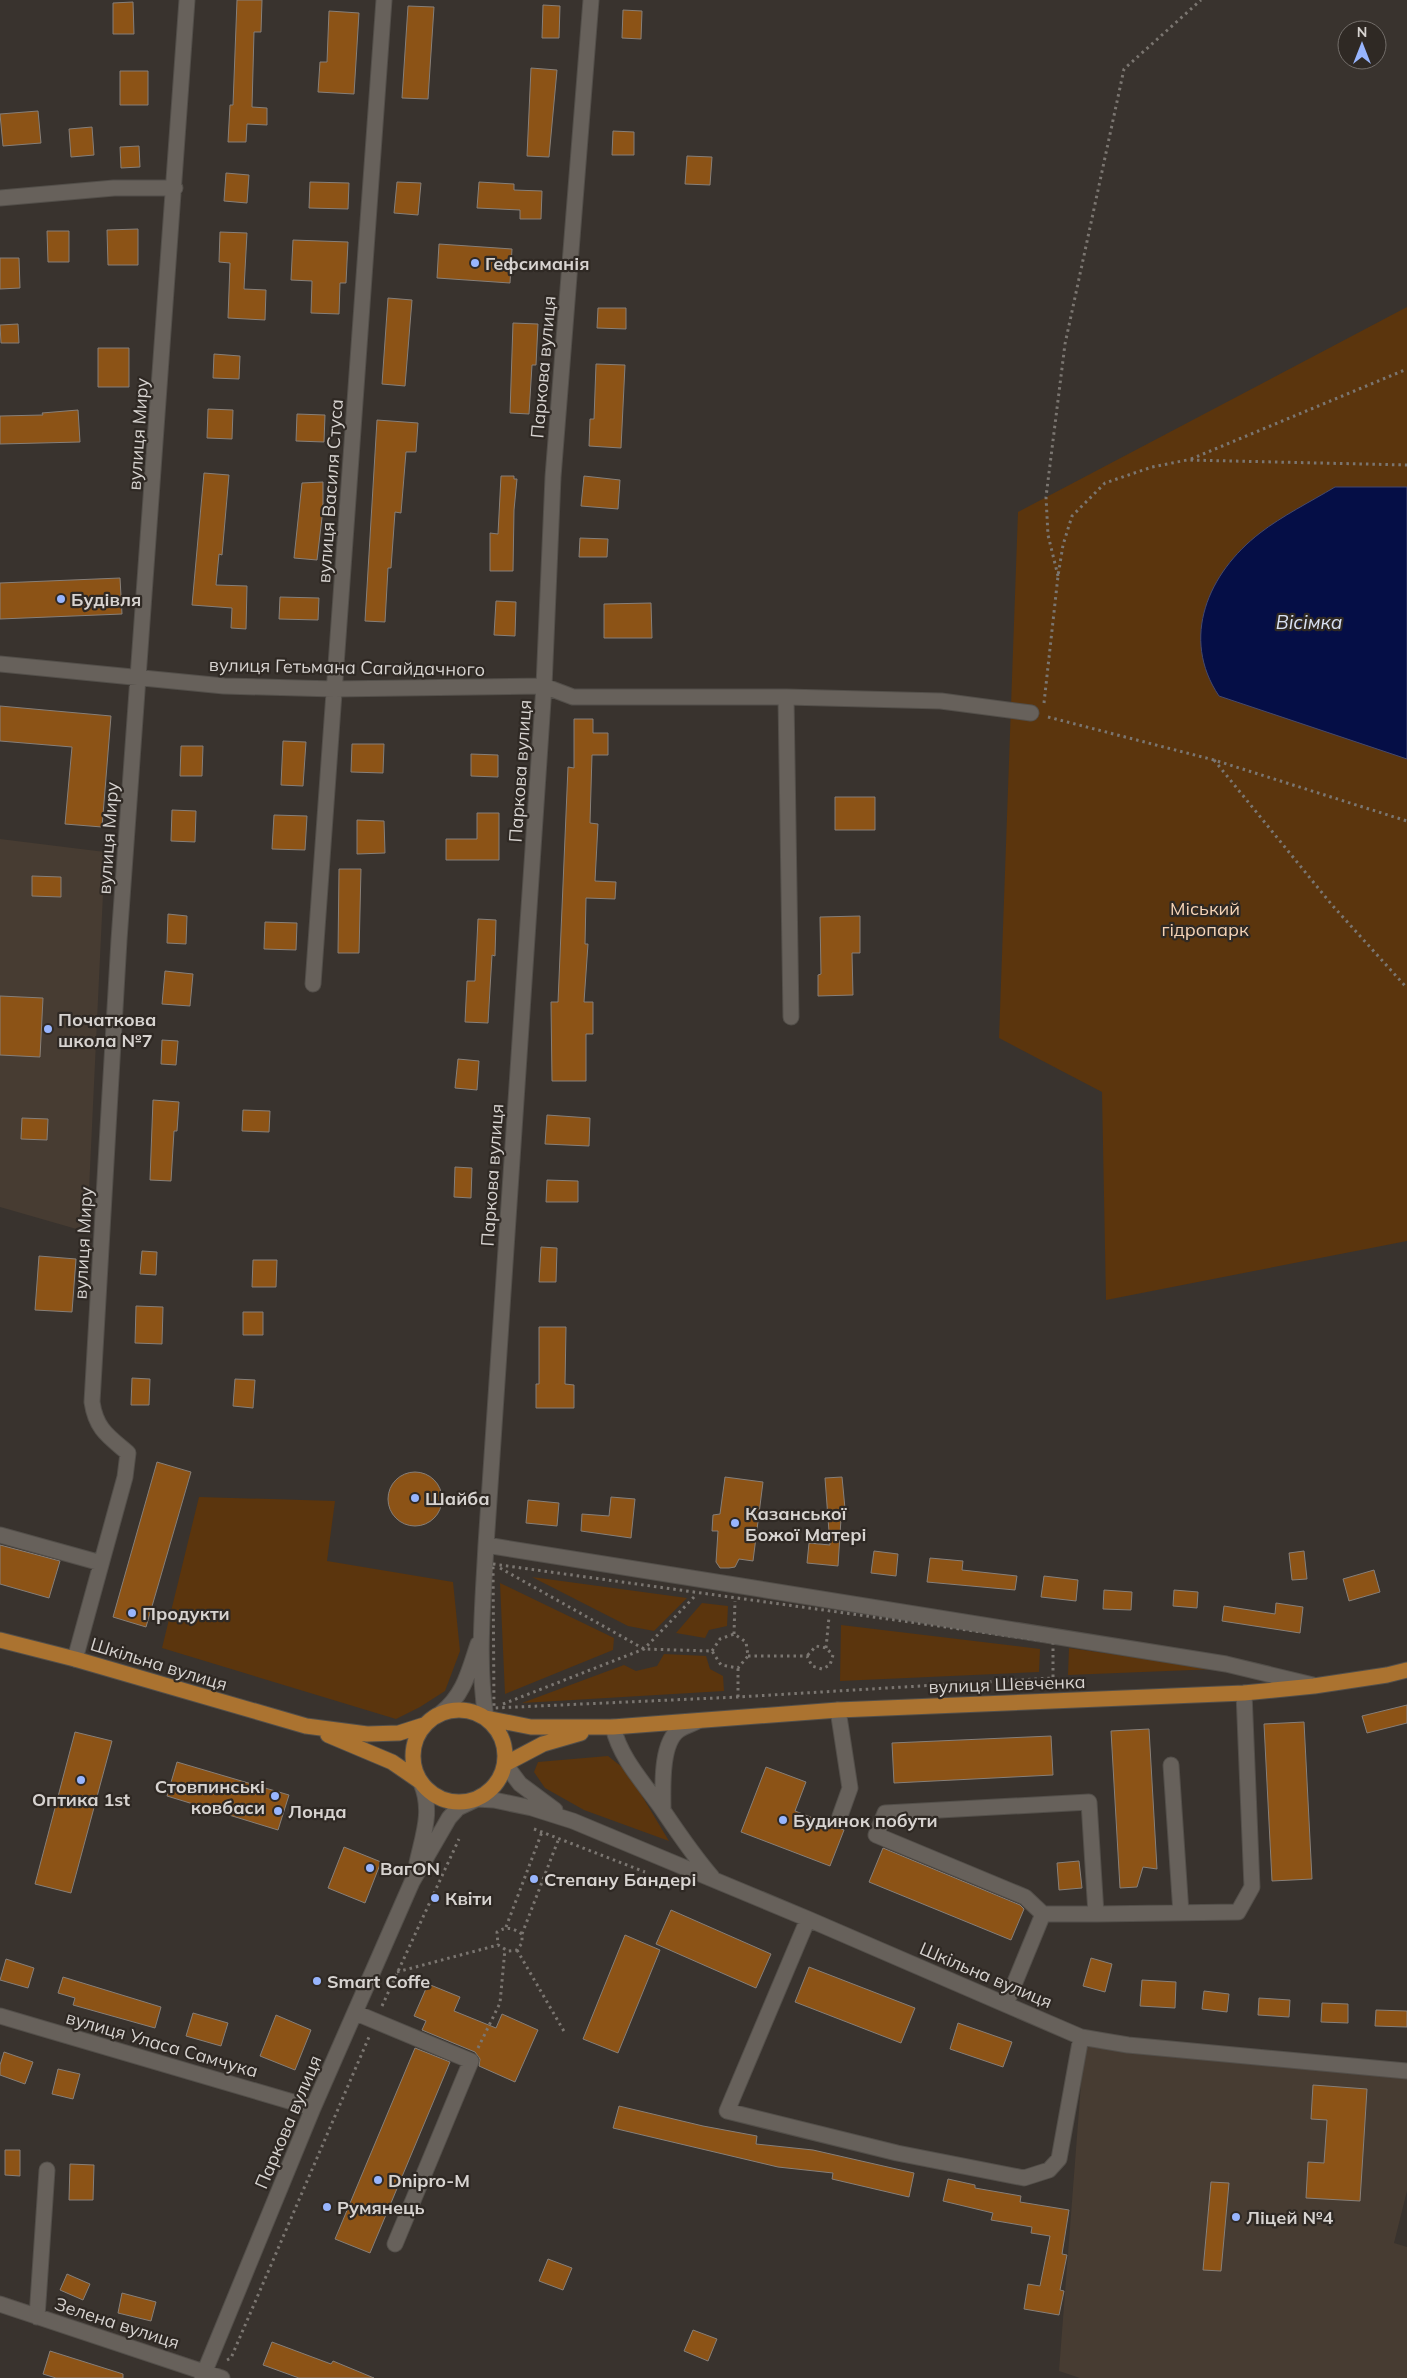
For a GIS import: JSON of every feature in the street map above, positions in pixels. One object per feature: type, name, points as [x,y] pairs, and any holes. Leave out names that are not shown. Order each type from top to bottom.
[{"type":"main road","name":"Шкільна вулиця","points":[[0,1640],[75,1659],[306,1726],[392,1762],[421,1783]]},
{"type":"main road","name":"вулиця Шевченка","points":[[490,1713],[531,1727],[610,1727],[838,1710],[1244,1692],[1314,1686],[1387,1675],[1407,1670]]},
{"type":"main road","points":[[469,1711],[490,1713],[503,1740],[504,1764],[500,1778],[494,1786],[477,1799],[460,1802],[442,1799],[421,1783],[413,1764],[413,1754],[418,1734],[424,1726],[441,1713],[469,1711]]},
{"type":"main road","name":"Шкільна вулиця","points":[[306,1726],[367,1734],[399,1733],[424,1726]]},
{"type":"main road","name":"вулиця Шевченка","points":[[504,1764],[543,1744],[610,1727]]},
{"type":"street","name":"вулиця Миру","points":[[75,1659],[125,1477],[128,1453],[111,1439],[95,1420],[92,1402],[119,940],[175,188],[187,0]]},
{"type":"street","name":"вулиця Василя Стуса","points":[[313,984],[384,0]]},
{"type":"street","name":"Паркова вулиця","points":[[481,1633],[544,686],[553,477],[591,0]]},
{"type":"street","points":[[0,198],[114,188],[175,188]]},
{"type":"street","name":"вулиця Гетьмана Сагайдачного","points":[[0,664],[224,686],[334,689],[544,686]]},
{"type":"street","points":[[544,686],[573,697],[786,697],[941,700],[1037,714]]},
{"type":"street","points":[[786,697],[791,1017]]},
{"type":"street","points":[[0,1535],[101,1563]]},
{"type":"street","points":[[486,1545],[1226,1664],[1314,1686]]},
{"type":"street","points":[[481,1633],[482,1695],[490,1713]]},
{"type":"street","points":[[441,1713],[454,1703],[463,1687],[481,1633]]},
{"type":"street","points":[[1096,1914],[1090,1802],[885,1813],[876,1835],[1025,1897],[1043,1914],[1096,1914],[1238,1912],[1252,1887],[1244,1692]]},
{"type":"street","points":[[838,1710],[850,1788],[840,1816]]},
{"type":"street","points":[[662,1810],[666,1752],[678,1731],[701,1719]]},
{"type":"street","points":[[610,1727],[617,1744],[686,1847],[714,1879]]},
{"type":"street","points":[[504,1764],[520,1784],[573,1821]]},
{"type":"street","points":[[1171,1765],[1181,1913]]},
{"type":"street","name":"Паркова вулиця","points":[[412,1882],[427,1813],[428,1797],[421,1783]]},
{"type":"street","points":[[477,1799],[494,1800],[532,1808],[573,1821]]},
{"type":"street","name":"Паркова вулиця","points":[[203,2375],[313,2108],[412,1882],[449,1818],[458,1808],[477,1799]]},
{"type":"street","name":"Шкільна вулиця","points":[[573,1821],[714,1879],[1081,2037],[1128,2046],[1407,2071]]},
{"type":"street","points":[[1006,2004],[1043,1914]]},
{"type":"street","points":[[808,1919],[727,2111],[897,2154],[1024,2178],[1049,2170],[1059,2159],[1081,2037]]},
{"type":"street","points":[[356,2012],[471,2061],[395,2244]]},
{"type":"street","name":"вулиця Уласа Самчука","points":[[0,2016],[313,2108]]},
{"type":"street","points":[[37,2317],[47,2170]]},
{"type":"street","name":"Зелена вулиця","points":[[0,2304],[203,2375],[222,2378]]},
{"type":"path","points":[[1058,576],[1048,535],[1046,497],[1064,354],[1124,69],[1201,0]]},
{"type":"path","points":[[1407,369],[1187,460],[1152,467],[1105,483],[1072,516],[1063,545],[1037,714],[1214,760],[1407,821]]},
{"type":"path","points":[[1187,460],[1407,465]]},
{"type":"path","points":[[1214,760],[1332,905],[1407,988]]},
{"type":"path","points":[[486,1545],[493,1564],[490,1713]]},
{"type":"path","points":[[490,1713],[1053,1678],[1054,1642],[493,1564]]},
{"type":"path","points":[[493,1564],[644,1650]]},
{"type":"path","points":[[644,1650],[699,1593]]},
{"type":"path","points":[[734,1634],[736,1598]]},
{"type":"path","points":[[826,1648],[830,1611]]},
{"type":"path","points":[[712,1651],[720,1639],[734,1634]]},
{"type":"path","points":[[734,1634],[746,1642],[748,1656],[738,1668],[738,1697]]},
{"type":"path","points":[[748,1656],[807,1656],[816,1646],[826,1648],[834,1655],[830,1665],[822,1669],[812,1666],[807,1656]]},
{"type":"path","points":[[490,1713],[644,1650],[712,1651]]},
{"type":"path","points":[[712,1651],[721,1665],[738,1668]]},
{"type":"path","points":[[533,1828],[650,1874]]},
{"type":"path","points":[[203,2375],[231,2358],[397,1972],[463,1830]]},
{"type":"path","points":[[498,1945],[497,1932],[506,1927],[542,1832]]},
{"type":"path","points":[[517,1950],[522,1943],[522,1934],[559,1838]]},
{"type":"path","points":[[506,1927],[522,1934]]},
{"type":"path","points":[[397,1972],[498,1945],[505,1949],[517,1950]]},
{"type":"path","points":[[471,2061],[500,2003],[505,1949]]},
{"type":"path","points":[[517,1950],[565,2033]]},
{"type":"shaded area","name":"Початкова школа №7","points":[[0,839],[105,852],[87,1232],[0,1207]]},
{"type":"shaded area","name":"Ліцей №4","points":[[1084,2045],[1407,2078],[1407,2191],[1394,2243],[1407,2247],[1407,2378],[1080,2378],[1059,2371]]},
{"type":"green space","name":"Міський гідропарк","points":[[1407,307],[1407,1241],[1106,1300],[1102,1092],[999,1038],[1018,512]]},
{"type":"green space","points":[[199,1497],[335,1501],[327,1561],[453,1582],[460,1651],[445,1691],[396,1719],[162,1648]]},
{"type":"green space","points":[[532,1577],[687,1598],[654,1631],[628,1626]]},
{"type":"green space","points":[[500,1583],[614,1638],[613,1650],[505,1694]]},
{"type":"green space","points":[[702,1603],[728,1606],[727,1626],[709,1630],[705,1638],[676,1633]]},
{"type":"green space","points":[[841,1625],[1040,1649],[1039,1672],[840,1681]]},
{"type":"green space","points":[[1069,1648],[1217,1669],[1068,1675]]},
{"type":"green space","points":[[664,1654],[706,1656],[710,1669],[723,1676],[724,1691],[522,1703],[624,1665],[636,1671],[657,1666]]},
{"type":"green space","points":[[608,1756],[627,1771],[669,1841],[584,1810],[545,1788],[534,1772],[538,1762]]},
{"type":"water","name":"Вісімка","points":[[1335,487],[1407,487],[1407,759],[1219,696],[1207,674],[1202,652],[1201,629],[1205,608],[1214,587],[1226,567],[1260,533]]},
{"type":"building","points":[[237,0],[262,0],[261,32],[254,32],[252,107],[267,108],[267,125],[247,124],[246,142],[228,142],[230,105],[233,105]]},
{"type":"building","points":[[133,2],[134,34],[113,34],[113,3]]},
{"type":"building","points":[[543,5],[560,6],[559,38],[542,38]]},
{"type":"building","points":[[408,6],[434,7],[428,99],[402,98]]},
{"type":"building","points":[[623,10],[642,11],[641,39],[622,38]]},
{"type":"building","points":[[329,11],[359,13],[354,94],[318,92],[320,62],[327,62]]},
{"type":"building","points":[[531,68],[557,70],[549,157],[527,156]]},
{"type":"building","points":[[120,71],[148,71],[148,105],[120,105]]},
{"type":"building","points":[[38,111],[41,143],[3,146],[0,114]]},
{"type":"building","points":[[92,127],[94,155],[71,157],[69,129]]},
{"type":"building","points":[[613,131],[634,132],[634,155],[612,155]]},
{"type":"building","points":[[139,146],[140,167],[121,168],[120,147]]},
{"type":"building","points":[[687,156],[712,157],[710,185],[685,184]]},
{"type":"building","points":[[226,173],[249,175],[247,203],[224,201]]},
{"type":"building","points":[[310,182],[349,183],[348,209],[309,208]]},
{"type":"building","points":[[397,182],[421,183],[418,215],[394,213]]},
{"type":"building","points":[[479,182],[514,184],[514,190],[542,191],[541,219],[520,219],[520,210],[477,208]]},
{"type":"building","points":[[138,229],[138,265],[108,265],[107,230]]},
{"type":"building","points":[[47,231],[69,231],[69,262],[48,262]]},
{"type":"building","points":[[220,232],[247,233],[244,289],[266,290],[265,320],[228,318],[230,263],[219,262]]},
{"type":"building","points":[[293,240],[348,242],[346,283],[340,283],[339,314],[311,313],[312,281],[291,280]]},
{"type":"building","name":"Гефсиманія","points":[[439,244],[512,249],[510,283],[437,278]]},
{"type":"building","points":[[0,258],[19,258],[20,288],[0,289]]},
{"type":"building","points":[[388,298],[412,300],[405,386],[382,384]]},
{"type":"building","points":[[598,308],[626,308],[626,329],[597,328]]},
{"type":"building","points":[[513,323],[538,324],[536,365],[532,365],[529,414],[510,413]]},
{"type":"building","points":[[18,324],[19,343],[1,343],[0,325]]},
{"type":"building","points":[[98,348],[129,348],[129,387],[98,387]]},
{"type":"building","points":[[214,354],[240,356],[239,379],[213,378]]},
{"type":"building","points":[[596,364],[625,365],[621,448],[589,446],[590,419],[594,419]]},
{"type":"building","points":[[208,409],[233,410],[232,439],[207,438]]},
{"type":"building","points":[[78,410],[80,442],[0,444],[0,416],[43,415],[42,413]]},
{"type":"building","points":[[297,414],[325,415],[324,442],[296,441]]},
{"type":"building","points":[[377,420],[418,423],[416,452],[406,452],[401,513],[395,512],[391,568],[388,568],[385,622],[365,621]]},
{"type":"building","points":[[204,473],[229,475],[222,555],[219,554],[216,585],[247,586],[246,629],[231,628],[232,608],[192,605]]},
{"type":"building","points":[[501,476],[514,476],[514,479],[517,479],[514,510],[513,571],[490,571],[490,533],[498,534]]},
{"type":"building","points":[[584,476],[620,480],[618,509],[581,506]]},
{"type":"building","points":[[323,482],[323,509],[317,560],[294,558],[302,483]]},
{"type":"building","points":[[580,538],[608,539],[607,557],[579,557]]},
{"type":"building","name":"Будівля","points":[[120,578],[122,614],[0,619],[0,583]]},
{"type":"building","points":[[280,597],[319,598],[318,620],[279,619]]},
{"type":"building","points":[[496,601],[516,602],[515,636],[494,635]]},
{"type":"building","points":[[651,603],[652,638],[604,638],[604,604]]},
{"type":"building","points":[[0,706],[111,716],[102,827],[65,824],[72,747],[0,741]]},
{"type":"building","points":[[574,719],[593,719],[593,733],[608,733],[608,755],[592,755],[590,823],[598,824],[595,881],[616,882],[615,899],[586,898],[585,944],[588,944],[584,1002],[593,1002],[593,1034],[586,1034],[586,1081],[552,1081],[551,1002],[558,1002],[568,767],[574,768]]},
{"type":"building","points":[[283,741],[306,742],[303,786],[281,785]]},
{"type":"building","points":[[352,744],[384,744],[383,773],[351,772]]},
{"type":"building","points":[[181,746],[203,746],[202,776],[180,776]]},
{"type":"building","points":[[471,754],[498,755],[498,777],[471,776]]},
{"type":"building","points":[[835,797],[875,797],[875,830],[835,830]]},
{"type":"building","points":[[172,810],[196,811],[195,842],[171,841]]},
{"type":"building","points":[[477,813],[499,813],[499,860],[446,860],[446,839],[477,839]]},
{"type":"building","points":[[274,815],[307,816],[305,850],[272,849]]},
{"type":"building","points":[[357,820],[384,821],[385,853],[357,854]]},
{"type":"building","points":[[339,869],[361,869],[359,953],[338,953]]},
{"type":"building","points":[[32,876],[61,877],[61,897],[32,896]]},
{"type":"building","points":[[168,914],[187,916],[186,944],[167,943]]},
{"type":"building","points":[[860,916],[860,953],[852,953],[853,995],[818,996],[818,975],[821,974],[820,917]]},
{"type":"building","points":[[478,919],[496,920],[495,956],[492,955],[488,1023],[465,1022],[467,981],[475,981]]},
{"type":"building","points":[[265,922],[297,923],[296,950],[264,949]]},
{"type":"building","points":[[165,971],[193,974],[190,1006],[162,1004]]},
{"type":"building","points":[[0,996],[43,998],[40,1057],[0,1055]]},
{"type":"building","points":[[162,1040],[178,1041],[176,1065],[161,1064]]},
{"type":"building","points":[[458,1059],[479,1061],[477,1090],[455,1088]]},
{"type":"building","points":[[153,1100],[179,1102],[177,1131],[174,1131],[171,1181],[150,1180]]},
{"type":"building","points":[[243,1110],[270,1111],[269,1132],[242,1131]]},
{"type":"building","points":[[547,1115],[590,1118],[589,1146],[545,1144]]},
{"type":"building","points":[[22,1118],[48,1119],[47,1140],[21,1139]]},
{"type":"building","points":[[455,1167],[472,1168],[471,1198],[454,1197]]},
{"type":"building","points":[[547,1180],[578,1181],[578,1202],[546,1202]]},
{"type":"building","points":[[541,1247],[557,1248],[556,1282],[539,1282]]},
{"type":"building","points":[[142,1251],[157,1252],[156,1275],[140,1274]]},
{"type":"building","points":[[39,1256],[76,1259],[72,1312],[35,1310]]},
{"type":"building","points":[[253,1260],[277,1260],[276,1287],[252,1287]]},
{"type":"building","points":[[136,1306],[163,1307],[162,1344],[135,1343]]},
{"type":"building","points":[[243,1312],[263,1312],[263,1335],[243,1335]]},
{"type":"building","points":[[539,1327],[566,1327],[565,1384],[574,1385],[574,1408],[536,1408],[536,1384],[539,1384]]},
{"type":"building","points":[[132,1378],[150,1379],[149,1405],[131,1405]]},
{"type":"building","points":[[235,1379],[255,1380],[253,1408],[233,1406]]},
{"type":"building","points":[[157,1462],[191,1472],[146,1627],[113,1617]]},
{"type":"building","name":"Шайба","points":[[410,1472],[420,1472],[430,1476],[438,1484],[442,1499],[438,1514],[430,1522],[420,1526],[410,1526],[400,1522],[392,1514],[388,1504],[388,1494],[392,1484],[400,1476]]},
{"type":"building","name":"Казанської Божої Матері","points":[[725,1477],[763,1482],[753,1561],[739,1559],[735,1567],[720,1568],[716,1562],[718,1531],[712,1531],[713,1515],[720,1514]]},
{"type":"building","points":[[842,1477],[846,1519],[841,1519],[838,1566],[807,1563],[809,1543],[830,1545],[825,1478]]},
{"type":"building","points":[[611,1497],[635,1499],[631,1538],[581,1531],[582,1514],[609,1516]]},
{"type":"building","points":[[528,1500],[559,1503],[557,1526],[526,1523]]},
{"type":"building","points":[[0,1545],[60,1561],[49,1598],[0,1584]]},
{"type":"building","points":[[874,1551],[898,1554],[896,1576],[871,1573]]},
{"type":"building","points":[[1304,1551],[1307,1579],[1292,1580],[1289,1553]]},
{"type":"building","points":[[930,1558],[963,1561],[962,1570],[1017,1576],[1015,1590],[927,1582]]},
{"type":"building","points":[[1374,1570],[1380,1592],[1349,1601],[1343,1579]]},
{"type":"building","points":[[1044,1576],[1078,1580],[1076,1601],[1041,1597]]},
{"type":"building","points":[[1104,1590],[1132,1592],[1131,1610],[1103,1609]]},
{"type":"building","points":[[1174,1590],[1198,1592],[1197,1608],[1173,1606]]},
{"type":"building","points":[[1276,1603],[1303,1607],[1300,1633],[1222,1621],[1224,1606],[1275,1614]]},
{"type":"building","points":[[1407,1705],[1407,1723],[1367,1733],[1362,1716]]},
{"type":"building","points":[[1304,1722],[1312,1879],[1272,1881],[1264,1724]]},
{"type":"building","points":[[1149,1729],[1157,1869],[1143,1867],[1137,1887],[1120,1888],[1111,1731]]},
{"type":"building","points":[[75,1732],[112,1741],[71,1893],[35,1884]]},
{"type":"building","points":[[1051,1736],[1053,1775],[894,1783],[892,1743]]},
{"type":"building","points":[[177,1762],[289,1795],[278,1830],[167,1796]]},
{"type":"building","name":"Будинок побути","points":[[766,1767],[806,1782],[795,1811],[844,1830],[830,1866],[741,1832]]},
{"type":"building","points":[[344,1847],[381,1862],[365,1903],[328,1888]]},
{"type":"building","points":[[883,1848],[1020,1905],[1024,1909],[1011,1940],[869,1882]]},
{"type":"building","points":[[1079,1861],[1082,1888],[1059,1890],[1057,1863]]},
{"type":"building","points":[[671,1910],[771,1954],[756,1988],[656,1944]]},
{"type":"building","points":[[625,1935],[660,1950],[618,2053],[583,2039]]},
{"type":"building","points":[[1091,1958],[1112,1964],[1105,1992],[1083,1986]]},
{"type":"building","points":[[6,1959],[34,1968],[28,1988],[0,1980]]},
{"type":"building","points":[[809,1967],[915,2008],[901,2043],[795,2002]]},
{"type":"building","points":[[63,1977],[161,2007],[155,2028],[73,2005],[75,1998],[58,1993]]},
{"type":"building","points":[[1142,1980],[1176,1982],[1175,2008],[1140,2006]]},
{"type":"building","points":[[428,1984],[460,1997],[454,2011],[496,2028],[502,2014],[538,2030],[515,2082],[479,2066],[480,2059],[475,2052],[422,2030],[426,2021],[414,2016]]},
{"type":"building","points":[[1204,1991],[1229,1994],[1227,2012],[1202,2009]]},
{"type":"building","points":[[1259,1998],[1290,2000],[1289,2017],[1258,2015]]},
{"type":"building","points":[[1322,2003],[1348,2004],[1348,2023],[1321,2022]]},
{"type":"building","points":[[1376,2010],[1407,2011],[1407,2027],[1375,2026]]},
{"type":"building","points":[[193,2013],[228,2023],[221,2046],[186,2036]]},
{"type":"building","points":[[276,2015],[311,2030],[295,2070],[260,2056]]},
{"type":"building","points":[[958,2023],[1012,2042],[1003,2067],[950,2049]]},
{"type":"building","points":[[415,2048],[450,2062],[370,2253],[335,2239]]},
{"type":"building","points":[[4,2052],[33,2062],[25,2084],[0,2075],[0,2065]]},
{"type":"building","points":[[58,2069],[80,2074],[73,2099],[52,2094]]},
{"type":"building","points":[[1313,2085],[1367,2089],[1360,2201],[1306,2198],[1308,2162],[1324,2163],[1327,2120],[1311,2119]]},
{"type":"building","points":[[619,2106],[703,2126],[757,2136],[756,2144],[813,2150],[914,2173],[909,2197],[832,2179],[833,2173],[778,2167],[613,2128]]},
{"type":"building","points":[[5,2150],[20,2150],[20,2176],[5,2175]]},
{"type":"building","points":[[70,2164],[94,2165],[93,2200],[69,2200]]},
{"type":"building","points":[[948,2179],[975,2185],[975,2188],[1021,2196],[1020,2202],[1069,2210],[1062,2254],[1067,2255],[1060,2290],[1064,2291],[1059,2315],[1024,2309],[1028,2284],[1040,2286],[1050,2236],[1031,2233],[1032,2227],[991,2220],[993,2213],[943,2201]]},
{"type":"building","points":[[1211,2182],[1229,2183],[1221,2271],[1203,2270]]},
{"type":"building","points":[[548,2259],[572,2268],[563,2290],[539,2281]]},
{"type":"building","points":[[67,2274],[90,2284],[83,2300],[60,2290]]},
{"type":"building","points":[[122,2293],[156,2302],[151,2321],[118,2313]]},
{"type":"building","points":[[693,2330],[717,2339],[708,2361],[684,2351]]},
{"type":"building","points":[[272,2342],[331,2364],[333,2361],[374,2378],[299,2378],[263,2365]]},
{"type":"building","points":[[50,2351],[123,2374],[123,2378],[56,2378],[43,2374]]},
{"type":"place","name":"Гефсиманія","points":[[475,263]]},
{"type":"place","name":"Будівля","points":[[61,599]]},
{"type":"place","name":"Початкова школа №7","points":[[48,1029]]},
{"type":"place","name":"Шайба","points":[[415,1498]]},
{"type":"place","name":"Казанської Божої Матері","points":[[735,1523]]},
{"type":"place","name":"Продукти","points":[[132,1613]]},
{"type":"place","name":"Оптика 1st","points":[[81,1780]]},
{"type":"place","name":"Стовпинські ковбаси","points":[[275,1796]]},
{"type":"place","name":"Лонда","points":[[278,1811]]},
{"type":"place","name":"Будинок побути","points":[[783,1820]]},
{"type":"place","name":"ВагON","points":[[370,1868]]},
{"type":"place","name":"Степану Бандері","points":[[534,1879]]},
{"type":"place","name":"Квiти","points":[[435,1898]]},
{"type":"place","name":"Smart Coffe","points":[[317,1981]]},
{"type":"place","name":"Dnipro-M","points":[[378,2180]]},
{"type":"place","name":"Румянець","points":[[327,2207]]},
{"type":"place","name":"Ліцей №4","points":[[1236,2217]]}]
